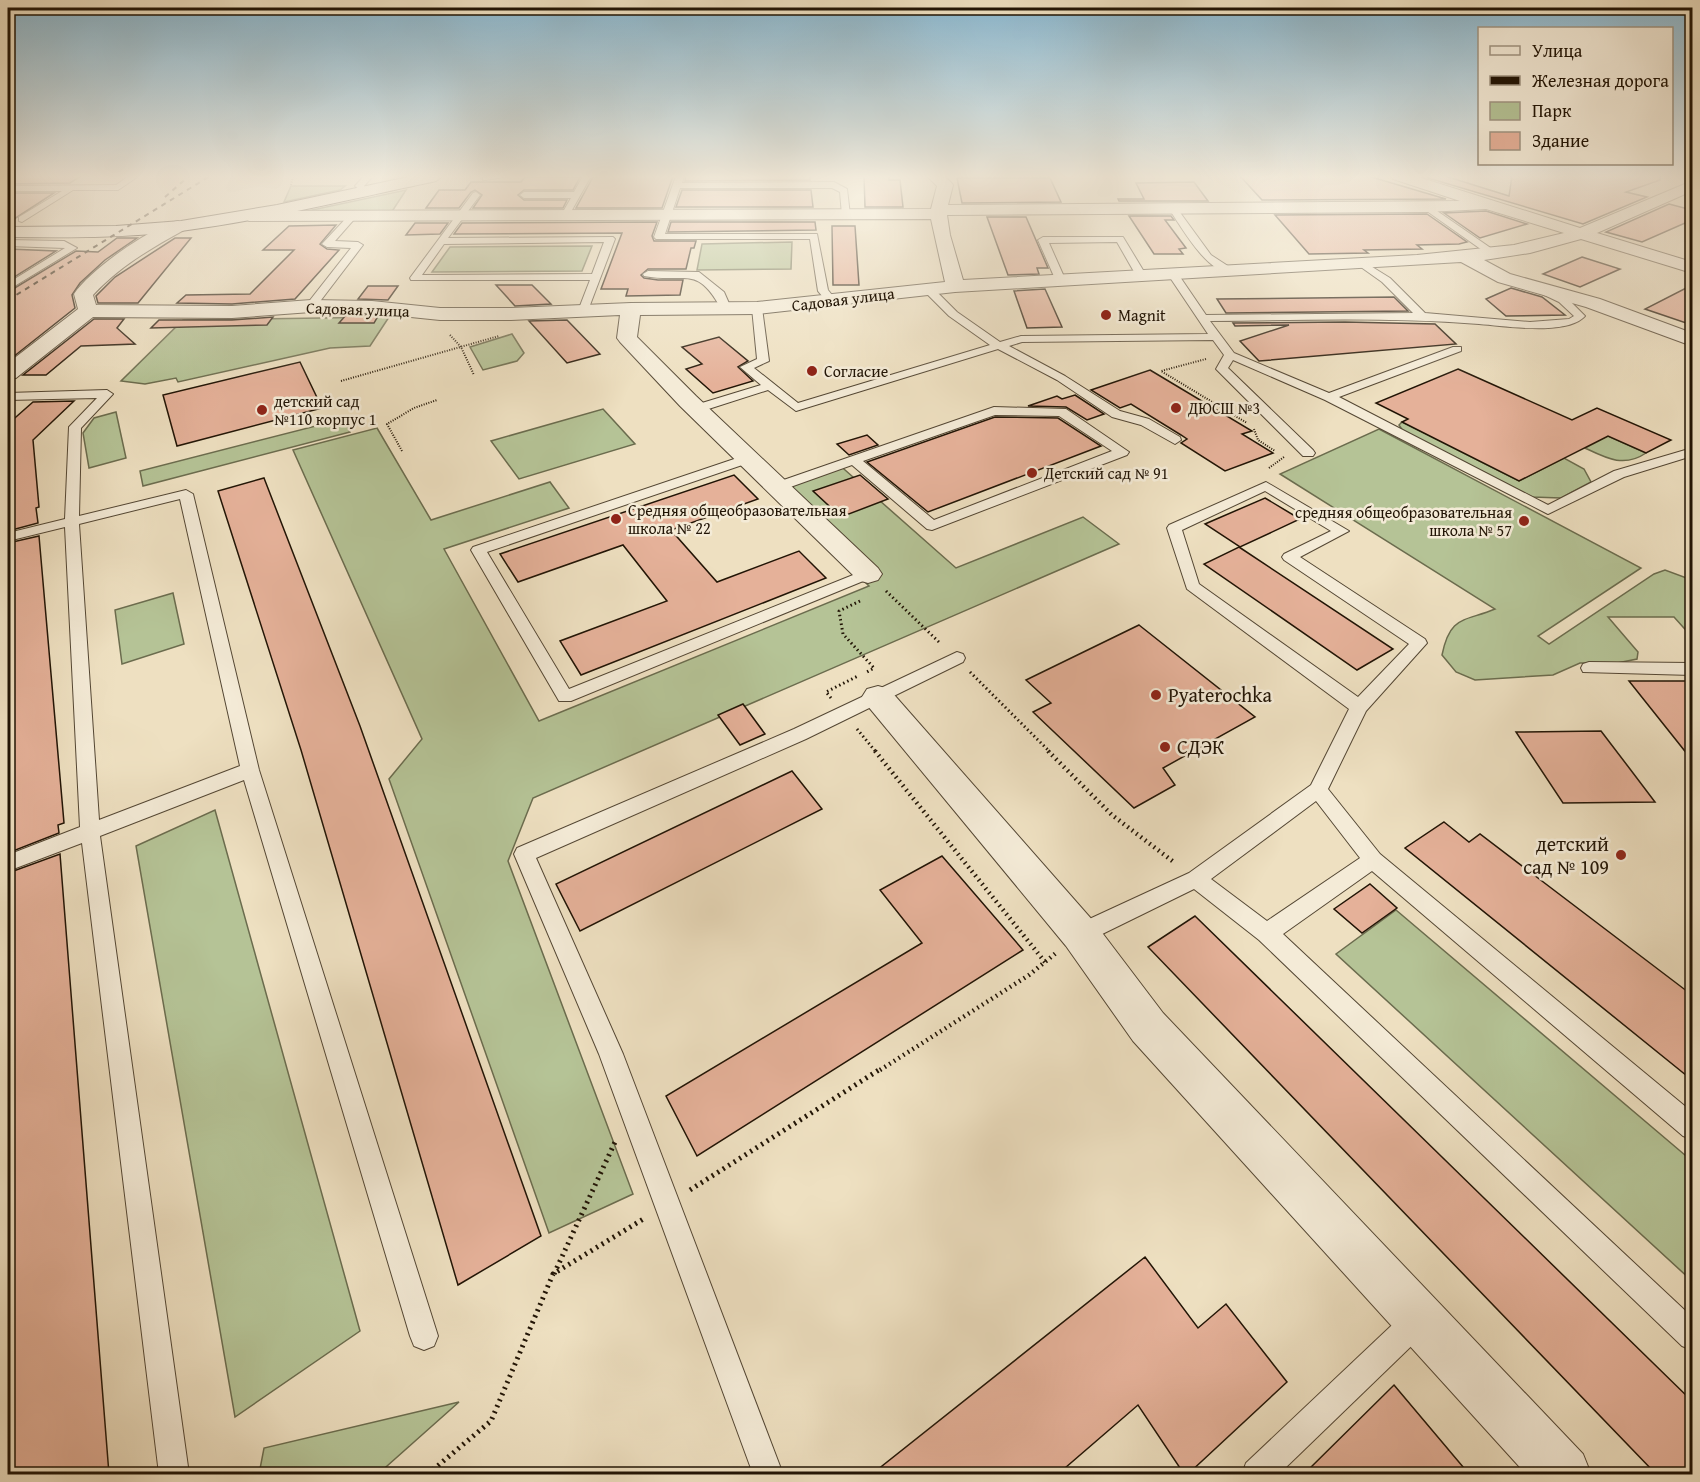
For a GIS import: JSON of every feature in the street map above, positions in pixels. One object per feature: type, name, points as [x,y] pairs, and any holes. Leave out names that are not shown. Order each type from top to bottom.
[{"type":"street","points":[[8,373],[88,311],[83,294],[97,278],[123,256],[143,245]]},
{"type":"street","points":[[946,245],[955,286]]},
{"type":"street","name":"Садовая улица","points":[[88,311],[232,312],[310,306],[372,307],[440,314],[757,308],[955,286],[1464,256],[1540,245]]},
{"type":"street","points":[[1618,245],[1692,268]]},
{"type":"street","points":[[1464,256],[1504,278],[1593,303],[1692,340]]},
{"type":"street","points":[[631,309],[627,338],[696,409],[868,574]]},
{"type":"street","points":[[861,705],[1080,934],[1148,1027],[1563,1474]]},
{"type":"lane","points":[[8,287],[72,248],[66,245]]},
{"type":"lane","points":[[310,306],[358,245]]},
{"type":"lane","points":[[437,245],[415,278],[596,277]]},
{"type":"lane","points":[[583,311],[608,245]]},
{"type":"lane","points":[[815,245],[823,291],[831,300]]},
{"type":"lane","points":[[1044,245],[1060,279]]},
{"type":"lane","points":[[1124,245],[1141,275]]},
{"type":"lane","points":[[1199,245],[1208,257],[1228,270]]},
{"type":"lane","points":[[1481,245],[1492,253]]},
{"type":"lane","points":[[1361,263],[1386,280],[1422,316]]},
{"type":"lane","points":[[1172,273],[1203,318],[1211,337],[1230,355],[1329,397],[1548,510],[1619,474],[1692,452]]},
{"type":"lane","points":[[648,274],[695,274],[720,294],[726,308]]},
{"type":"lane","points":[[1203,318],[1422,316],[1530,325],[1572,322],[1580,316],[1563,300],[1533,285]]},
{"type":"lane","points":[[928,289],[953,314],[998,345],[1061,378],[1116,414],[1145,422],[1175,440]]},
{"type":"lane","points":[[757,308],[763,361],[746,367],[796,407],[1021,339],[1211,337]]},
{"type":"lane","points":[[1329,397],[1457,349]]},
{"type":"lane","points":[[1230,355],[1222,369],[1308,453]]},
{"type":"lane","points":[[696,409],[770,386]]},
{"type":"lane","points":[[8,396],[107,394],[75,428],[72,520],[90,831],[174,1474]]},
{"type":"lane","points":[[777,488],[854,460],[994,411],[1062,412],[1122,452],[932,526],[854,460]]},
{"type":"lane","points":[[749,459],[478,550],[565,697],[868,574]]},
{"type":"lane","points":[[1080,934],[1196,879],[1318,790],[1359,707],[1419,643],[1289,557],[1342,531],[1266,486],[1174,528],[1192,586],[1359,707]]},
{"type":"lane","points":[[8,537],[186,494],[250,770],[424,1336]]},
{"type":"lane","points":[[768,1474],[611,1054],[524,854],[861,705],[957,658]]},
{"type":"lane","points":[[1589,668],[1692,669]]},
{"type":"lane","points":[[8,863],[250,770]]},
{"type":"lane","points":[[1318,790],[1373,860],[1692,1127]]},
{"type":"lane","points":[[1267,933],[1373,860]]},
{"type":"lane","points":[[1196,879],[1267,933],[1692,1336]]},
{"type":"lane","points":[[1257,1474],[1420,1319]]},
{"type":"path","points":[[440,314],[441,326],[462,347],[474,375]]},
{"type":"path","points":[[340,381],[503,335]]},
{"type":"path","points":[[1211,337],[1208,358],[1161,370],[1253,427],[1258,440],[1284,457],[1266,471],[1266,486]]},
{"type":"path","points":[[402,451],[387,424],[414,408],[437,400]]},
{"type":"path","points":[[868,574],[957,658],[1112,815],[1196,879]]},
{"type":"path","points":[[868,574],[866,598],[839,611],[843,634],[874,668],[826,692],[861,705],[1045,962]]},
{"type":"path","points":[[553,1274],[1019,981],[1080,934]]},
{"type":"path","points":[[428,1474],[490,1421],[568,1239],[631,1108]]},
{"type":"green space","points":[[702,245],[792,245],[791,269],[697,270]]},
{"type":"green space","points":[[592,246],[582,271],[432,272],[450,247]]},
{"type":"green space","points":[[389,317],[370,346],[330,348],[178,382],[176,378],[145,384],[121,381],[183,320]]},
{"type":"green space","points":[[512,334],[524,353],[517,361],[483,370],[470,347]]},
{"type":"green space","points":[[603,409],[635,444],[519,479],[491,441]]},
{"type":"green space","points":[[116,412],[126,458],[89,468],[83,433],[94,418]]},
{"type":"green space","points":[[343,419],[350,432],[143,486],[140,471]]},
{"type":"green space","points":[[1402,422],[1519,481],[1564,458],[1584,469],[1591,482],[1561,498],[1532,497],[1403,431],[1399,425]]},
{"type":"green space","points":[[377,428],[431,520],[550,482],[569,508],[444,549],[539,721],[869,586],[767,486],[836,462],[956,568],[1083,517],[1119,544],[533,798],[508,861],[633,1194],[549,1233],[389,779],[422,739],[293,450]]},
{"type":"green space","points":[[1379,429],[1641,568],[1538,636],[1549,644],[1654,574],[1665,570],[1692,580],[1692,637],[1674,617],[1608,617],[1638,652],[1637,659],[1617,663],[1580,663],[1553,675],[1475,680],[1456,672],[1442,655],[1449,633],[1460,622],[1495,609],[1280,474]]},
{"type":"green space","points":[[1608,436],[1646,453],[1638,458],[1623,461],[1608,458],[1585,448]]},
{"type":"green space","points":[[173,593],[184,644],[122,664],[115,610]]},
{"type":"green space","points":[[215,810],[360,1331],[235,1417],[136,846]]},
{"type":"green space","points":[[1396,910],[1692,1161],[1692,1281],[1336,954]]},
{"type":"green space","points":[[459,1402],[378,1474],[259,1474],[264,1448]]},
{"type":"building","points":[[107,245],[127,245],[105,260],[80,283],[72,295],[75,308],[8,361],[8,292],[76,251],[98,252]]},
{"type":"building","points":[[164,245],[185,245],[138,303],[98,303],[96,296],[115,277]]},
{"type":"building","points":[[268,245],[322,245],[327,249],[339,250],[295,299],[232,304],[177,303],[186,295],[250,294],[294,250],[263,250]]},
{"type":"building","points":[[617,245],[695,245],[691,248],[686,269],[648,269],[641,275],[644,278],[658,280],[683,280],[680,295],[626,296],[628,289],[601,289]]},
{"type":"building","points":[[832,245],[856,245],[859,285],[833,285]]},
{"type":"building","points":[[997,245],[1038,245],[1048,268],[1037,268],[1039,274],[1008,275]]},
{"type":"building","points":[[1148,245],[1184,245],[1186,248],[1179,249],[1183,254],[1154,254]]},
{"type":"building","points":[[1301,245],[1417,245],[1422,249],[1364,250],[1368,253],[1309,254]]},
{"type":"building","points":[[8,249],[56,251],[8,281]]},
{"type":"building","points":[[1582,257],[1620,269],[1580,287],[1543,274]]},
{"type":"building","points":[[496,285],[532,285],[551,304],[515,306]]},
{"type":"building","points":[[1692,285],[1692,325],[1645,309]]},
{"type":"building","points":[[368,286],[398,286],[388,300],[358,299]]},
{"type":"building","points":[[1511,288],[1542,297],[1565,315],[1506,316],[1486,299]]},
{"type":"building","points":[[1045,289],[1062,327],[1027,328],[1014,291]]},
{"type":"building","points":[[1394,297],[1408,311],[1226,313],[1217,299]]},
{"type":"building","points":[[346,315],[378,316],[374,323],[339,323]]},
{"type":"building","points":[[273,317],[267,325],[151,328],[159,320],[232,320]]},
{"type":"building","points":[[94,319],[124,319],[117,328],[135,344],[81,346],[46,375],[23,375]]},
{"type":"building","points":[[567,320],[600,354],[567,363],[529,321]]},
{"type":"building","points":[[1233,323],[1435,324],[1456,344],[1259,361],[1240,341],[1289,325],[1235,326]]},
{"type":"building","points":[[719,337],[748,361],[738,367],[753,381],[713,393],[686,369],[702,364],[682,347]]},
{"type":"building","points":[[300,362],[322,408],[177,446],[163,395]]},
{"type":"building","points":[[1458,369],[1572,420],[1597,408],[1671,440],[1646,453],[1608,436],[1519,481],[1402,422],[1408,419],[1376,403]]},
{"type":"building","name":"ДЮСШ №3","points":[[1150,370],[1252,431],[1242,434],[1273,453],[1225,471],[1181,443],[1187,439],[1131,404],[1120,408],[1091,390]]},
{"type":"building","points":[[1075,395],[1104,414],[1087,420],[1066,407],[1028,406],[1057,396],[1062,399]]},
{"type":"building","points":[[74,401],[33,440],[39,507],[36,508],[38,523],[8,531],[8,424],[33,402]]},
{"type":"building","points":[[995,417],[1058,418],[1101,446],[928,512],[867,462]]},
{"type":"building","points":[[867,435],[878,445],[849,455],[837,444]]},
{"type":"building","points":[[734,475],[758,499],[671,530],[717,582],[799,551],[826,578],[581,675],[560,641],[667,601],[623,545],[518,582],[500,554]]},
{"type":"building","points":[[860,475],[888,499],[841,517],[813,491]]},
{"type":"building","points":[[264,478],[360,726],[541,1236],[458,1285],[301,750],[218,491]]},
{"type":"building","points":[[1265,498],[1300,519],[1240,547],[1205,524]]},
{"type":"building","points":[[39,536],[64,823],[58,825],[59,833],[8,853],[8,543]]},
{"type":"building","points":[[1239,547],[1393,649],[1357,670],[1204,564]]},
{"type":"building","points":[[1139,625],[1255,717],[1163,768],[1175,785],[1134,808],[1033,712],[1051,703],[1026,680]]},
{"type":"building","points":[[1629,681],[1692,681],[1692,760]]},
{"type":"building","points":[[743,704],[765,734],[740,745],[718,715]]},
{"type":"building","points":[[1601,731],[1655,802],[1563,803],[1516,732]]},
{"type":"building","points":[[792,771],[822,809],[580,931],[556,884]]},
{"type":"building","points":[[1444,822],[1469,842],[1480,834],[1692,995],[1692,1080],[1405,848]]},
{"type":"building","points":[[60,854],[109,1474],[8,1474],[8,873]]},
{"type":"building","points":[[942,856],[1023,950],[697,1156],[666,1096],[922,943],[880,890]]},
{"type":"building","points":[[1370,884],[1397,908],[1362,933],[1334,909]]},
{"type":"building","points":[[1195,916],[1692,1401],[1692,1474],[1656,1474],[1148,947]]},
{"type":"building","points":[[1145,1257],[1198,1328],[1226,1304],[1287,1382],[1188,1474],[1184,1474],[1138,1405],[1058,1474],[872,1474]]},
{"type":"building","points":[[1394,1385],[1469,1474],[1304,1474]]},
{"type":"railway","points":[[8,300],[97,245]]},
{"type":"place","name":"Magnit","points":[[1106,315]]},
{"type":"place","name":"Согласие","points":[[812,371]]},
{"type":"place","name":"ДЮСШ №3","points":[[1176,408]]},
{"type":"place","name":"детский сад №110 корпус 1","points":[[262,410]]},
{"type":"place","name":"Детский сад № 91","points":[[1032,473]]},
{"type":"place","name":"Средняя общеобразовательная школа № 22","points":[[616,519]]},
{"type":"place","name":"средняя общеобразовательная школа № 57","points":[[1524,521]]},
{"type":"place","name":"Pyaterochka","points":[[1156,695]]},
{"type":"place","name":"СДЭК","points":[[1165,747]]},
{"type":"place","name":"детский сад № 109","points":[[1621,855]]}]
